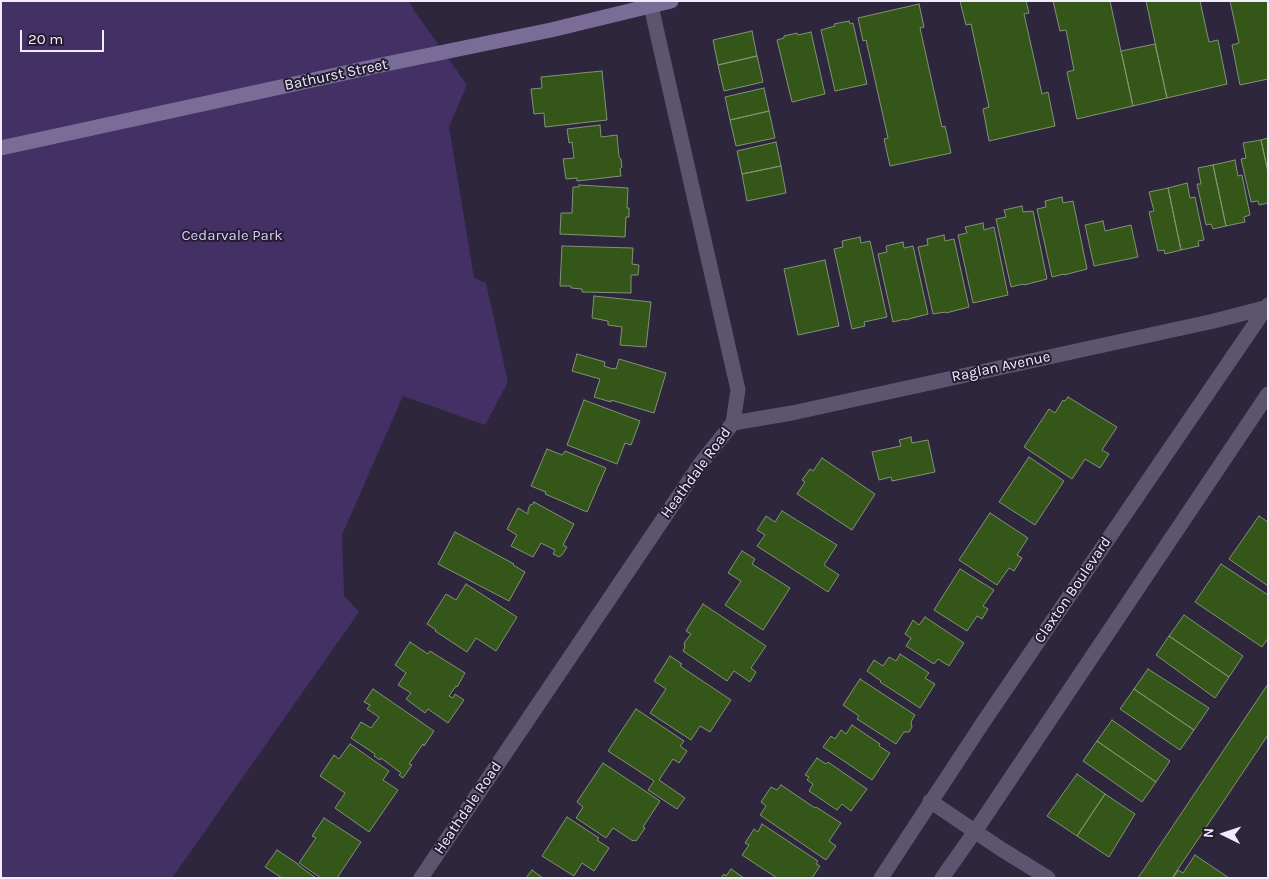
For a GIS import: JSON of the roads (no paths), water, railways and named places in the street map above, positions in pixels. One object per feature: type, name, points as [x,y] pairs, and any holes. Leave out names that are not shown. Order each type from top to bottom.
[{"type":"main road","name":"Bathurst Street","points":[[1,148],[551,30],[671,1]]},
{"type":"street","name":"Heathdale Road","points":[[421,878],[701,463],[733,423],[738,390],[651,6]]},
{"type":"street","name":"Raglan Avenue","points":[[733,423],[802,411],[1214,321],[1267,306]]},
{"type":"street","name":"Claxton Boulevard","points":[[881,878],[930,801],[1023,663],[1267,306]]},
{"type":"street","points":[[942,878],[1268,394]]},
{"type":"street","points":[[930,801],[1048,878]]},
{"type":"park label","name":"Cedarvale Park","points":[[232,236]]}]
